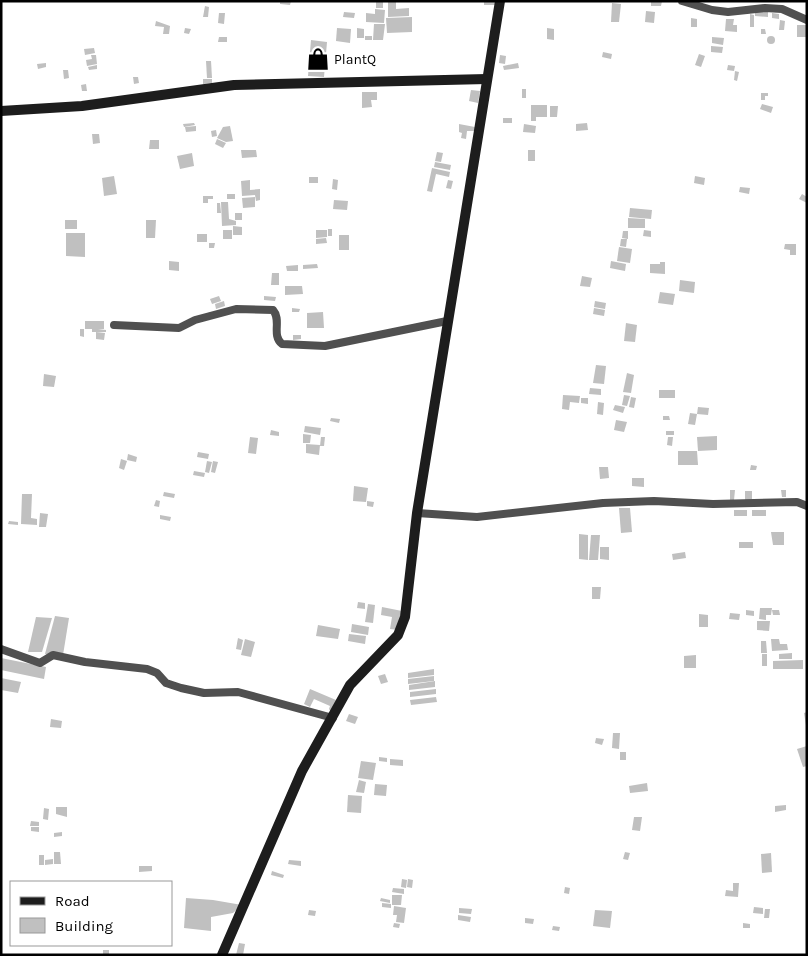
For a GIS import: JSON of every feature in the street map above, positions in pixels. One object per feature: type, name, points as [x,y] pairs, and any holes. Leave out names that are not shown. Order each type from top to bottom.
[{"type":"street","points":[[222,955],[302,771],[350,685],[398,635],[405,617],[417,513],[500,1]]},
{"type":"street","points":[[682,1],[712,10],[728,12],[765,8],[782,9],[807,20]]},
{"type":"street","points":[[1,111],[82,106],[234,85],[487,79]]},
{"type":"street","points":[[114,325],[179,328],[195,320],[236,309],[273,310],[278,316],[277,337],[282,344],[326,346],[448,321]]},
{"type":"street","points":[[417,513],[477,517],[603,503],[654,501],[713,504],[797,502],[807,506]]},
{"type":"street","points":[[1,649],[40,663],[53,655],[84,662],[147,669],[157,673],[166,683],[180,688],[204,693],[238,692],[332,718]]},
{"type":"building","points":[[280,1],[291,1],[290,5],[280,4]]},
{"type":"building","points":[[376,1],[383,1],[383,8],[376,8]]},
{"type":"building","points":[[396,1],[396,9],[409,8],[409,16],[388,17],[388,2]]},
{"type":"building","points":[[484,1],[495,1],[495,5],[484,5]]},
{"type":"building","points":[[651,1],[662,1],[661,6],[651,6]]},
{"type":"building","points":[[612,3],[621,4],[619,22],[611,22]]},
{"type":"building","points":[[205,6],[209,7],[208,17],[203,17]]},
{"type":"building","points":[[375,9],[385,10],[384,23],[366,22],[366,13],[375,14]]},
{"type":"building","points":[[755,10],[768,10],[768,17],[755,16]]},
{"type":"building","points":[[646,11],[655,12],[654,23],[645,22]]},
{"type":"building","points":[[344,12],[355,13],[354,18],[343,17]]},
{"type":"building","points":[[219,13],[225,13],[224,24],[218,23]]},
{"type":"building","points":[[772,13],[779,14],[779,19],[772,18]]},
{"type":"building","points":[[750,14],[754,15],[754,27],[750,27]]},
{"type":"building","points":[[412,17],[412,32],[387,33],[386,18]]},
{"type":"building","points":[[691,18],[697,19],[697,27],[691,27]]},
{"type":"building","points":[[726,19],[734,19],[733,25],[737,25],[737,32],[725,31]]},
{"type":"building","points":[[780,20],[785,21],[784,30],[779,30]]},
{"type":"building","points":[[156,21],[170,26],[169,34],[163,34],[164,27],[155,26]]},
{"type":"building","points":[[374,24],[385,24],[383,40],[373,40]]},
{"type":"building","points":[[797,25],[807,25],[806,37],[797,37]]},
{"type":"building","points":[[185,28],[191,29],[189,34],[184,33]]},
{"type":"building","points":[[337,28],[351,29],[350,43],[336,41]]},
{"type":"building","points":[[357,28],[364,29],[364,38],[357,38]]},
{"type":"building","points":[[547,28],[554,29],[554,40],[547,39]]},
{"type":"building","points":[[761,29],[765,29],[766,34],[761,34]]},
{"type":"building","points":[[365,36],[372,36],[372,40],[365,40]]},
{"type":"building","points":[[771,36],[775,40],[771,44],[767,40]]},
{"type":"building","points":[[219,37],[227,37],[227,42],[218,42]]},
{"type":"building","points":[[712,37],[724,38],[723,45],[712,43]]},
{"type":"building","name":"PlantQ","points":[[311,40],[327,42],[324,77],[308,76]]},
{"type":"building","points":[[711,46],[723,47],[722,53],[711,52]]},
{"type":"building","points":[[94,48],[95,53],[85,55],[84,49]]},
{"type":"building","points":[[603,52],[612,54],[611,59],[602,57]]},
{"type":"building","points":[[699,54],[705,56],[701,67],[695,65]]},
{"type":"building","points":[[91,55],[96,55],[97,64],[87,66],[86,60],[92,59]]},
{"type":"building","points":[[500,55],[506,56],[505,64],[499,63]]},
{"type":"building","points":[[206,61],[211,61],[212,78],[207,78]]},
{"type":"building","points":[[46,63],[46,67],[38,69],[37,64]]},
{"type":"building","points":[[518,63],[519,68],[504,70],[503,66]]},
{"type":"building","points":[[97,65],[97,69],[89,70],[88,67]]},
{"type":"building","points":[[728,65],[735,66],[734,71],[727,70]]},
{"type":"building","points":[[63,70],[68,70],[69,78],[64,79]]},
{"type":"building","points":[[735,71],[739,72],[737,81],[734,80]]},
{"type":"building","points":[[133,77],[138,77],[139,83],[134,84]]},
{"type":"building","points":[[203,79],[212,79],[212,83],[203,84]]},
{"type":"building","points":[[86,84],[87,91],[82,91],[81,85]]},
{"type":"building","points":[[522,89],[526,89],[526,98],[522,98]]},
{"type":"building","points":[[471,90],[480,91],[478,103],[469,101]]},
{"type":"building","points":[[362,92],[377,92],[377,100],[371,100],[372,107],[362,108]]},
{"type":"building","points":[[761,93],[768,93],[768,96],[765,96],[765,100],[761,100]]},
{"type":"building","points":[[762,104],[773,107],[771,113],[760,109]]},
{"type":"building","points":[[531,105],[547,105],[547,117],[536,117],[536,121],[531,121]]},
{"type":"building","points":[[550,106],[558,106],[557,117],[550,117]]},
{"type":"building","points":[[503,118],[512,118],[512,123],[503,123]]},
{"type":"building","points":[[194,123],[195,125],[184,127],[183,124]]},
{"type":"building","points":[[587,123],[588,130],[576,131],[576,124]]},
{"type":"building","points":[[459,124],[475,127],[475,131],[467,131],[466,139],[461,138],[462,133],[459,132]]},
{"type":"building","points":[[524,124],[536,126],[535,133],[523,132]]},
{"type":"building","points":[[196,126],[196,131],[186,132],[185,127]]},
{"type":"building","points":[[230,126],[233,141],[226,142],[217,138],[223,127]]},
{"type":"building","points":[[216,130],[217,136],[212,137],[211,131]]},
{"type":"building","points":[[92,134],[99,134],[100,143],[93,144]]},
{"type":"building","points":[[217,139],[226,143],[223,148],[215,144]]},
{"type":"building","points":[[150,140],[159,140],[159,149],[149,149]]},
{"type":"building","points":[[241,150],[256,150],[257,157],[242,158]]},
{"type":"building","points":[[528,150],[535,150],[535,161],[528,161]]},
{"type":"building","points":[[437,152],[443,153],[441,162],[435,161]]},
{"type":"building","points":[[192,153],[194,166],[180,169],[177,156]]},
{"type":"building","points":[[435,162],[451,165],[450,170],[434,167]]},
{"type":"building","points":[[432,168],[450,172],[449,177],[436,174],[432,192],[427,191]]},
{"type":"building","points":[[114,176],[117,194],[104,196],[102,178]]},
{"type":"building","points":[[695,176],[705,178],[704,185],[694,183]]},
{"type":"building","points":[[309,177],[318,177],[318,183],[309,183]]},
{"type":"building","points":[[333,179],[338,180],[337,190],[332,189]]},
{"type":"building","points":[[250,180],[250,190],[260,189],[260,200],[256,201],[255,195],[242,196],[241,181]]},
{"type":"building","points":[[448,180],[453,181],[451,189],[446,188]]},
{"type":"building","points":[[740,187],[750,188],[749,194],[739,192]]},
{"type":"building","points":[[227,194],[235,194],[235,199],[227,199]]},
{"type":"building","points":[[802,194],[807,197],[807,203],[799,199]]},
{"type":"building","points":[[203,196],[213,196],[213,199],[208,199],[208,203],[203,203]]},
{"type":"building","points":[[255,197],[255,207],[243,208],[242,198]]},
{"type":"building","points":[[334,200],[348,201],[347,210],[333,209]]},
{"type":"building","points":[[221,202],[228,202],[229,219],[236,221],[236,225],[222,226]]},
{"type":"building","points":[[217,203],[220,203],[221,213],[217,213]]},
{"type":"building","points":[[630,208],[652,210],[651,219],[629,217]]},
{"type":"building","points":[[235,213],[242,213],[242,220],[235,220]]},
{"type":"building","points":[[628,218],[645,219],[645,228],[628,228]]},
{"type":"building","points":[[65,220],[77,220],[77,229],[65,229]]},
{"type":"building","points":[[146,220],[156,220],[155,238],[146,238]]},
{"type":"building","points":[[233,226],[242,227],[242,235],[233,235]]},
{"type":"building","points":[[328,229],[332,229],[332,236],[328,236]]},
{"type":"building","points":[[223,230],[232,230],[232,239],[223,239]]},
{"type":"building","points":[[316,230],[327,230],[327,237],[316,238]]},
{"type":"building","points":[[644,230],[651,231],[651,237],[643,236]]},
{"type":"building","points":[[623,231],[628,231],[628,239],[622,238]]},
{"type":"building","points":[[66,233],[85,233],[85,257],[66,256]]},
{"type":"building","points":[[197,234],[207,234],[207,242],[197,242]]},
{"type":"building","points":[[339,235],[349,235],[349,250],[339,250]]},
{"type":"building","points":[[326,238],[327,243],[316,244],[316,239]]},
{"type":"building","points":[[621,239],[627,239],[626,247],[620,246]]},
{"type":"building","points":[[209,243],[215,243],[214,248],[209,248]]},
{"type":"building","points":[[785,244],[796,244],[796,255],[790,255],[790,250],[784,249]]},
{"type":"building","points":[[619,247],[632,249],[630,263],[617,261]]},
{"type":"building","points":[[169,261],[179,262],[179,271],[169,270]]},
{"type":"building","points":[[611,261],[626,264],[625,271],[610,268]]},
{"type":"building","points":[[660,262],[665,262],[665,274],[650,273],[650,264],[660,264]]},
{"type":"building","points":[[317,264],[318,268],[303,269],[303,265]]},
{"type":"building","points":[[298,265],[298,271],[287,271],[286,266]]},
{"type":"building","points":[[272,273],[279,273],[279,285],[271,285]]},
{"type":"building","points":[[582,276],[592,278],[590,287],[580,286]]},
{"type":"building","points":[[680,280],[695,282],[694,293],[679,291]]},
{"type":"building","points":[[285,286],[302,286],[303,294],[285,295]]},
{"type":"building","points":[[660,292],[675,294],[673,305],[658,303]]},
{"type":"building","points":[[219,296],[221,301],[212,304],[210,299]]},
{"type":"building","points":[[264,296],[276,297],[275,301],[264,300]]},
{"type":"building","points":[[224,301],[225,306],[216,309],[215,304]]},
{"type":"building","points":[[595,301],[606,303],[605,309],[594,307]]},
{"type":"building","points":[[292,308],[300,309],[299,312],[292,312]]},
{"type":"building","points":[[594,308],[605,310],[604,316],[593,314]]},
{"type":"building","points":[[323,312],[324,328],[307,328],[307,313]]},
{"type":"building","points":[[85,321],[104,321],[104,329],[98,329],[106,330],[106,332],[92,332],[92,329],[85,329]]},
{"type":"building","points":[[626,323],[637,325],[635,342],[624,341]]},
{"type":"building","points":[[80,329],[84,329],[84,337],[80,336]]},
{"type":"building","points":[[96,332],[105,333],[104,340],[96,339]]},
{"type":"building","points":[[293,335],[301,335],[301,339],[293,340]]},
{"type":"building","points":[[596,365],[606,366],[604,384],[593,383]]},
{"type":"building","points":[[627,373],[634,375],[631,393],[623,392]]},
{"type":"building","points":[[44,374],[56,376],[54,387],[43,386]]},
{"type":"building","points":[[590,388],[601,389],[601,395],[589,394]]},
{"type":"building","points":[[659,390],[675,390],[675,398],[659,398]]},
{"type":"building","points":[[563,395],[580,396],[579,403],[570,402],[569,410],[562,409]]},
{"type":"building","points":[[624,395],[630,396],[627,406],[622,405]]},
{"type":"building","points":[[631,397],[636,398],[634,408],[629,407]]},
{"type":"building","points":[[581,398],[588,398],[588,404],[581,403]]},
{"type":"building","points":[[598,402],[604,403],[603,415],[597,414]]},
{"type":"building","points":[[615,405],[625,407],[623,413],[613,410]]},
{"type":"building","points":[[698,407],[709,408],[708,415],[697,414]]},
{"type":"building","points":[[690,413],[697,414],[695,425],[688,424]]},
{"type":"building","points":[[663,416],[669,416],[670,420],[663,420]]},
{"type":"building","points":[[331,418],[340,419],[339,423],[330,421]]},
{"type":"building","points":[[616,420],[627,422],[624,432],[614,430]]},
{"type":"building","points":[[305,426],[321,428],[320,435],[304,432]]},
{"type":"building","points":[[271,430],[279,432],[279,436],[270,435]]},
{"type":"building","points":[[666,431],[674,431],[674,435],[666,435]]},
{"type":"building","points":[[303,434],[311,435],[310,443],[303,443]]},
{"type":"building","points":[[717,436],[717,450],[698,451],[697,437]]},
{"type":"building","points":[[250,437],[258,438],[256,454],[248,453]]},
{"type":"building","points":[[321,437],[325,437],[324,446],[320,446]]},
{"type":"building","points":[[668,437],[673,437],[672,446],[667,445]]},
{"type":"building","points":[[306,444],[320,445],[319,455],[306,453]]},
{"type":"building","points":[[678,451],[697,451],[698,465],[678,465]]},
{"type":"building","points":[[198,452],[209,454],[208,459],[197,457]]},
{"type":"building","points":[[128,454],[137,457],[136,462],[127,460]]},
{"type":"building","points":[[121,459],[127,461],[124,470],[119,468]]},
{"type":"building","points":[[207,461],[212,462],[209,473],[205,472]]},
{"type":"building","points":[[213,461],[218,462],[215,473],[211,472]]},
{"type":"building","points":[[751,465],[757,466],[756,470],[750,470]]},
{"type":"building","points":[[599,467],[608,467],[609,478],[600,479]]},
{"type":"building","points":[[194,471],[205,473],[204,477],[193,475]]},
{"type":"building","points":[[632,478],[644,478],[644,487],[632,486]]},
{"type":"building","points":[[354,486],[368,488],[366,502],[353,501]]},
{"type":"building","points":[[730,490],[735,490],[734,500],[730,500]]},
{"type":"building","points":[[781,490],[786,490],[786,497],[782,497]]},
{"type":"building","points":[[745,491],[752,491],[752,501],[745,501]]},
{"type":"building","points":[[164,492],[175,494],[174,498],[163,496]]},
{"type":"building","points":[[22,494],[32,494],[31,518],[37,519],[37,525],[21,524]]},
{"type":"building","points":[[156,500],[160,501],[159,507],[154,506]]},
{"type":"building","points":[[367,501],[374,502],[373,507],[367,506]]},
{"type":"building","points":[[619,508],[630,508],[632,532],[621,533]]},
{"type":"building","points":[[734,510],[747,510],[747,516],[734,516]]},
{"type":"building","points":[[752,510],[766,510],[766,516],[752,516]]},
{"type":"building","points":[[40,513],[48,514],[46,527],[39,527]]},
{"type":"building","points":[[160,515],[171,517],[170,521],[160,519]]},
{"type":"building","points":[[9,521],[18,522],[18,525],[8,524]]},
{"type":"building","points":[[771,532],[784,532],[784,545],[773,545]]},
{"type":"building","points":[[579,534],[588,535],[588,560],[579,559]]},
{"type":"building","points":[[591,535],[600,535],[598,560],[589,560]]},
{"type":"building","points":[[739,542],[753,542],[753,548],[739,548]]},
{"type":"building","points":[[600,547],[609,547],[609,560],[600,559]]},
{"type":"building","points":[[685,552],[686,558],[673,560],[672,554]]},
{"type":"building","points":[[592,587],[601,587],[600,599],[592,599]]},
{"type":"building","points":[[358,602],[365,603],[365,609],[357,608]]},
{"type":"building","points":[[368,604],[375,605],[373,623],[365,622]]},
{"type":"building","points":[[382,607],[402,611],[399,630],[390,629],[392,617],[381,615]]},
{"type":"building","points":[[760,608],[772,608],[771,615],[766,615],[766,620],[759,619]]},
{"type":"building","points":[[746,610],[754,611],[754,616],[746,615]]},
{"type":"building","points":[[772,610],[779,610],[780,615],[773,615]]},
{"type":"building","points":[[730,613],[740,614],[739,620],[729,619]]},
{"type":"building","points":[[699,614],[708,615],[708,627],[699,627]]},
{"type":"building","points":[[55,616],[69,618],[63,655],[45,654]]},
{"type":"building","points":[[36,617],[52,618],[42,652],[28,652]]},
{"type":"building","points":[[757,621],[770,621],[769,631],[757,630]]},
{"type":"building","points":[[352,624],[369,627],[368,635],[351,632]]},
{"type":"building","points":[[318,625],[340,629],[338,639],[316,636]]},
{"type":"building","points":[[349,634],[366,636],[365,644],[348,641]]},
{"type":"building","points":[[238,638],[243,640],[241,650],[236,649]]},
{"type":"building","points":[[245,639],[255,642],[251,657],[241,655]]},
{"type":"building","points":[[771,639],[779,639],[780,644],[787,644],[788,650],[772,651]]},
{"type":"building","points":[[761,641],[766,641],[767,653],[761,653]]},
{"type":"building","points":[[792,653],[792,659],[779,659],[779,654]]},
{"type":"building","points":[[762,654],[767,654],[767,666],[762,666]]},
{"type":"building","points":[[696,655],[696,668],[684,668],[684,656]]},
{"type":"building","points":[[1,658],[46,667],[44,679],[1,670]]},
{"type":"building","points":[[803,660],[803,669],[773,669],[773,661]]},
{"type":"building","points":[[434,669],[434,675],[408,678],[408,673]]},
{"type":"building","points":[[385,674],[388,682],[381,684],[378,676]]},
{"type":"building","points":[[434,676],[434,681],[408,684],[408,679]]},
{"type":"building","points":[[1,678],[21,682],[18,693],[1,690]]},
{"type":"building","points":[[435,681],[435,687],[409,690],[409,685]]},
{"type":"building","points":[[310,689],[336,700],[331,712],[330,706],[314,699],[310,707],[304,704]]},
{"type":"building","points":[[436,689],[436,694],[410,697],[410,692]]},
{"type":"building","points":[[436,697],[437,702],[411,705],[410,700]]},
{"type":"building","points":[[807,712],[807,725],[806,725],[804,713]]},
{"type":"building","points":[[349,714],[358,717],[355,724],[346,721]]},
{"type":"building","points":[[51,719],[62,721],[61,728],[50,727]]},
{"type":"building","points":[[613,733],[620,733],[619,749],[612,748]]},
{"type":"building","points":[[596,738],[604,739],[602,745],[595,743]]},
{"type":"building","points":[[807,746],[807,766],[803,767],[797,749]]},
{"type":"building","points":[[620,752],[626,752],[626,760],[620,760]]},
{"type":"building","points":[[379,757],[387,758],[387,762],[379,761]]},
{"type":"building","points":[[390,759],[403,760],[403,766],[390,765]]},
{"type":"building","points":[[361,761],[376,763],[373,780],[358,778]]},
{"type":"building","points":[[359,780],[366,782],[364,793],[356,792]]},
{"type":"building","points":[[647,783],[648,791],[630,793],[629,786]]},
{"type":"building","points":[[375,784],[387,785],[386,796],[374,795]]},
{"type":"building","points":[[348,795],[362,796],[361,813],[347,812]]},
{"type":"building","points":[[786,805],[786,810],[775,812],[775,806]]},
{"type":"building","points":[[56,807],[67,807],[67,817],[56,814]]},
{"type":"building","points":[[44,808],[49,809],[48,820],[43,819]]},
{"type":"building","points":[[634,817],[642,817],[640,831],[632,830]]},
{"type":"building","points":[[31,821],[39,822],[39,826],[30,826]]},
{"type":"building","points":[[31,827],[39,827],[39,832],[31,831]]},
{"type":"building","points":[[62,832],[62,836],[54,837],[54,833]]},
{"type":"building","points":[[54,852],[60,852],[61,864],[54,864]]},
{"type":"building","points":[[625,852],[630,853],[628,860],[623,859]]},
{"type":"building","points":[[771,853],[772,872],[762,873],[761,854]]},
{"type":"building","points":[[39,855],[44,855],[44,865],[39,865]]},
{"type":"building","points":[[53,859],[53,864],[45,865],[45,860]]},
{"type":"building","points":[[289,860],[301,861],[301,866],[288,864]]},
{"type":"building","points":[[139,866],[152,866],[152,871],[139,872]]},
{"type":"building","points":[[272,871],[284,875],[283,878],[271,875]]},
{"type":"building","points":[[402,879],[407,880],[406,888],[401,887]]},
{"type":"building","points":[[408,879],[413,880],[412,888],[407,887]]},
{"type":"building","points":[[733,883],[739,883],[738,897],[725,896],[726,890],[733,891]]},
{"type":"building","points":[[565,887],[570,888],[569,894],[564,893]]},
{"type":"building","points":[[393,888],[404,889],[404,894],[392,892]]},
{"type":"building","points":[[392,895],[402,895],[401,905],[392,905]]},
{"type":"building","points":[[186,898],[242,905],[233,913],[211,917],[211,931],[184,928]]},
{"type":"building","points":[[381,898],[390,900],[390,903],[380,901]]},
{"type":"building","points":[[382,903],[391,904],[391,908],[382,907]]},
{"type":"building","points":[[394,906],[406,908],[404,923],[396,922],[397,915],[393,915]]},
{"type":"building","points":[[754,907],[763,908],[763,914],[753,913]]},
{"type":"building","points":[[459,908],[472,909],[471,914],[459,913]]},
{"type":"building","points":[[765,909],[770,909],[769,918],[764,918]]},
{"type":"building","points":[[309,910],[316,911],[315,916],[308,915]]},
{"type":"building","points":[[595,910],[612,911],[610,928],[593,926]]},
{"type":"building","points":[[458,915],[471,917],[470,922],[458,920]]},
{"type":"building","points":[[525,918],[534,919],[533,924],[525,923]]},
{"type":"building","points":[[394,923],[400,924],[399,928],[393,927]]},
{"type":"building","points":[[743,923],[750,924],[750,928],[743,928]]},
{"type":"building","points":[[553,926],[560,927],[559,931],[552,930]]},
{"type":"building","points":[[239,943],[245,944],[243,955],[236,955]]},
{"type":"building","points":[[103,950],[109,950],[109,955],[103,955]]},
{"type":"place","name":"PlantQ","points":[[318,59]]}]
